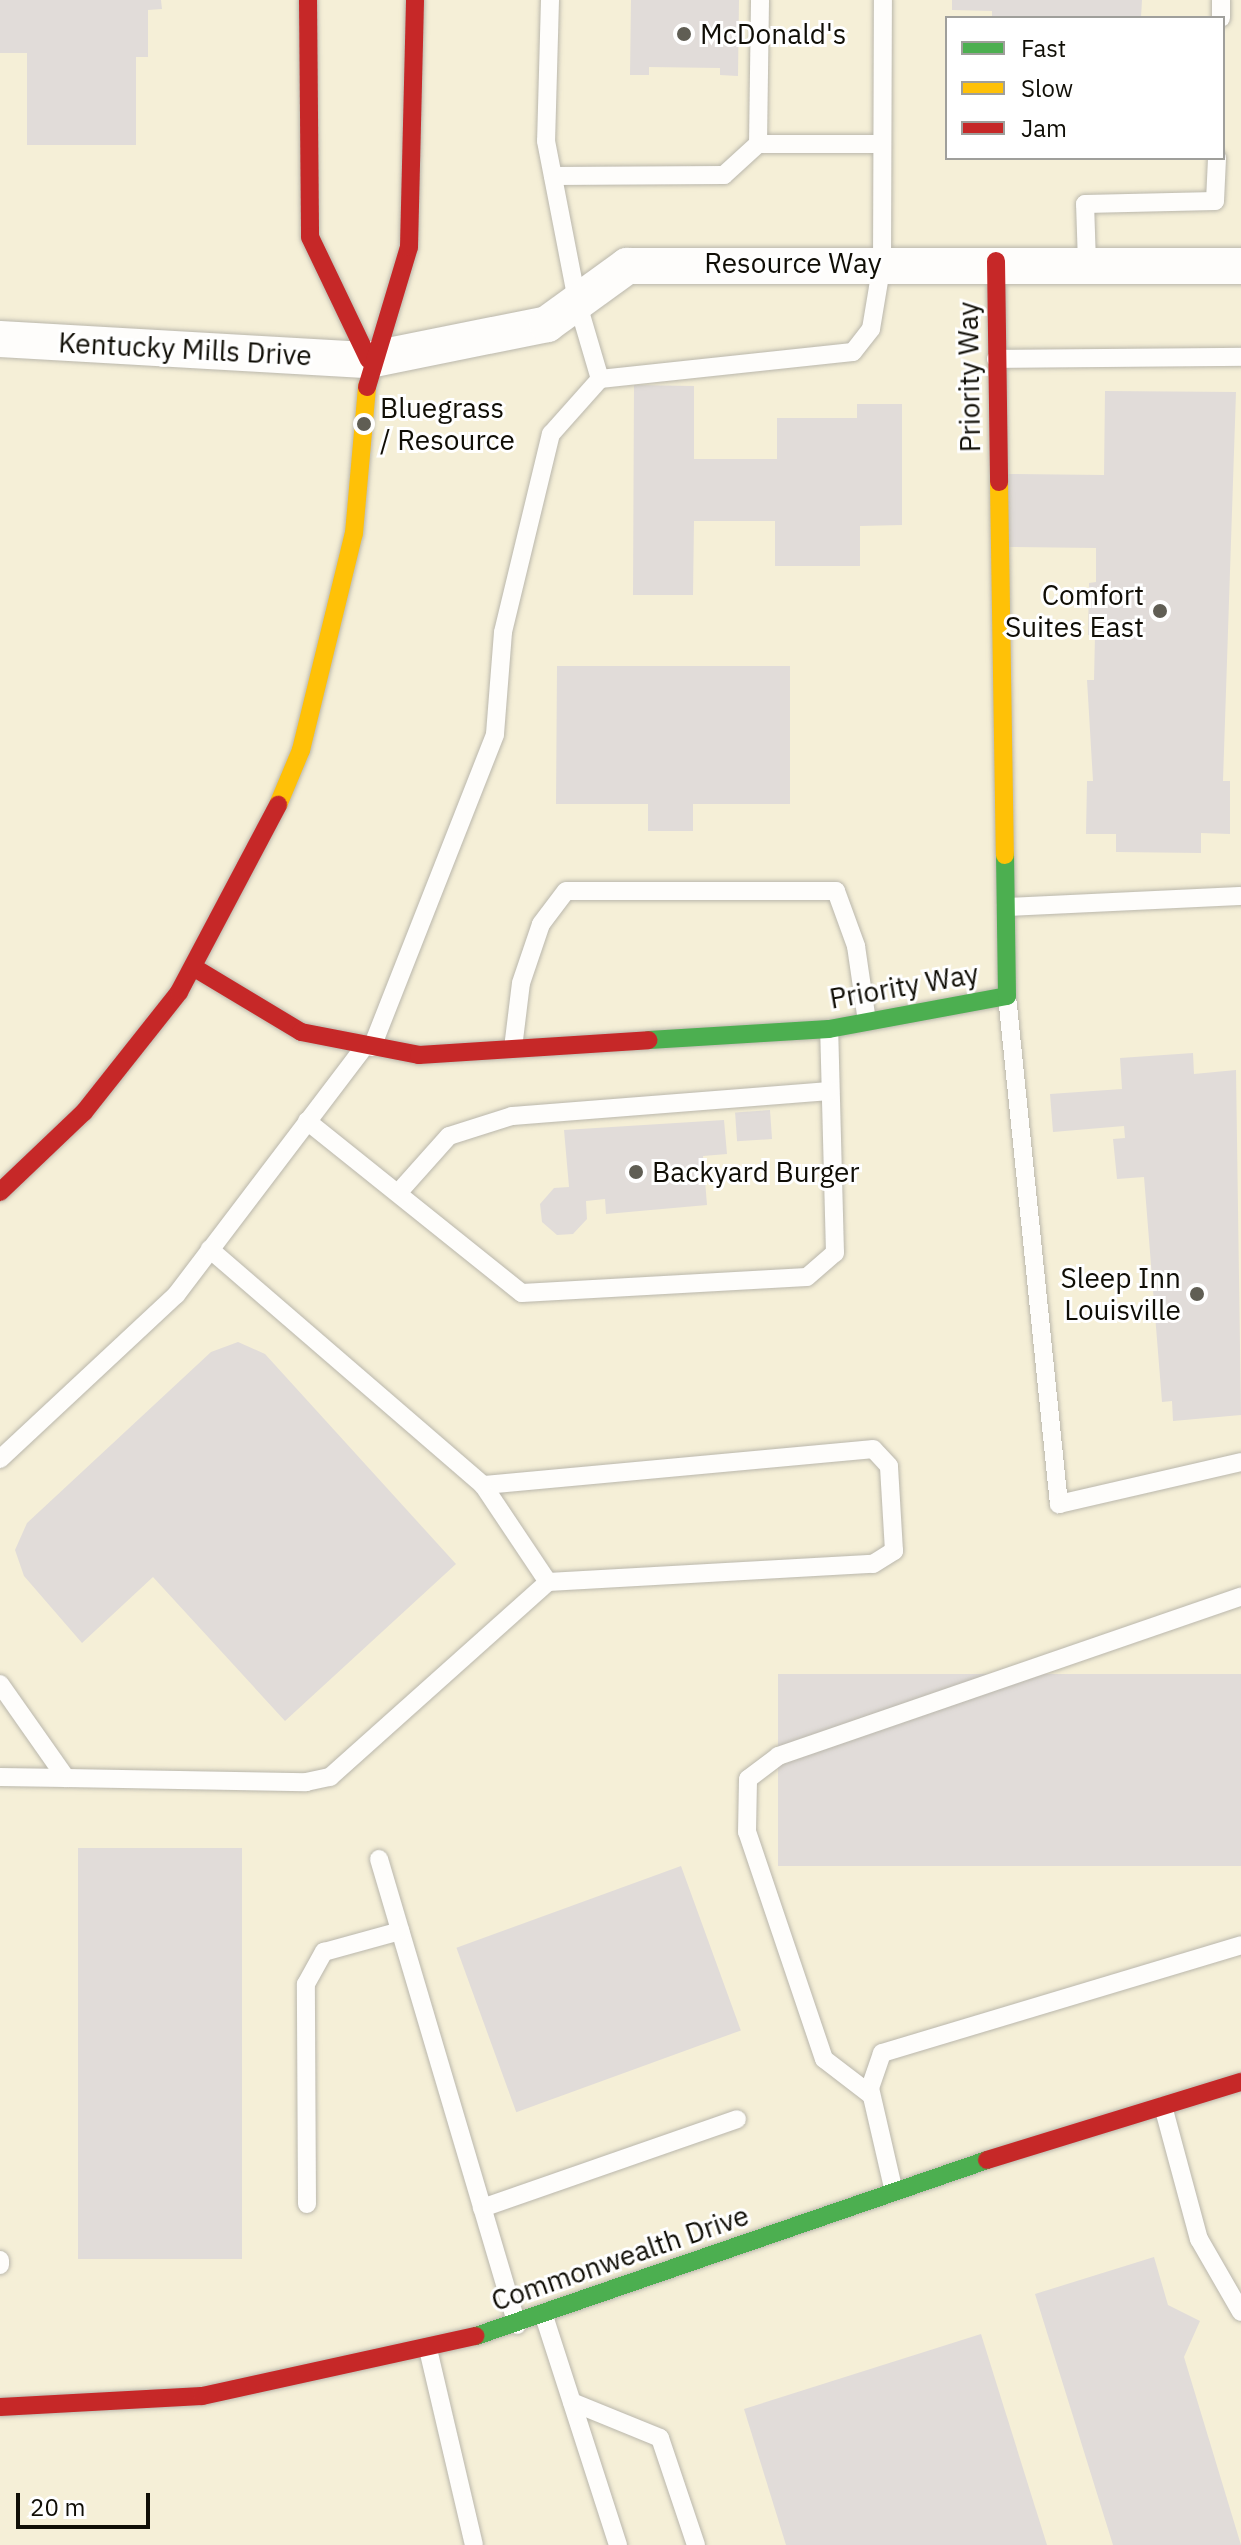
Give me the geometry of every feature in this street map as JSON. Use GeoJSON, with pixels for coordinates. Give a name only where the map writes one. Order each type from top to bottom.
{"type":"FeatureCollection","features":[{"type":"Feature","properties":{"kind":"street"},"geometry":{"type":"LineString","coordinates":[[308,0],[310,237],[369,360]]}},
{"type":"Feature","properties":{"kind":"street"},"geometry":{"type":"LineString","coordinates":[[0,1192],[84,1112],[193,967],[257,856],[301,750],[354,533],[369,360],[409,247],[415,0]]}},
{"type":"Feature","properties":{"kind":"street","name":"Resource Way"},"geometry":{"type":"LineString","coordinates":[[369,360],[483,342],[547,324],[627,266],[996,261],[1241,266]]}},
{"type":"Feature","properties":{"kind":"street","name":"Priority Way"},"geometry":{"type":"LineString","coordinates":[[193,967],[301,1032],[367,1049],[419,1055],[829,1029],[1007,996],[996,261]]}},
{"type":"Feature","properties":{"kind":"street","name":"Kentucky Mills Drive"},"geometry":{"type":"LineString","coordinates":[[0,339],[369,360]]}},
{"type":"Feature","properties":{"kind":"street","name":"Commonwealth Drive"},"geometry":{"type":"LineString","coordinates":[[0,2407],[202,2396],[428,2349],[517,2325],[894,2192],[1241,2082]]}},
{"type":"Feature","properties":{"kind":"lane"},"geometry":{"type":"LineString","coordinates":[[550,0],[546,141],[577,301],[600,379]]}},
{"type":"Feature","properties":{"kind":"lane"},"geometry":{"type":"LineString","coordinates":[[758,144],[760,0]]}},
{"type":"Feature","properties":{"kind":"lane"},"geometry":{"type":"LineString","coordinates":[[0,1459],[176,1295],[307,1121],[367,1049],[495,734],[503,632],[551,434],[600,379],[853,352],[871,329],[882,263],[880,144],[883,0]]}},
{"type":"Feature","properties":{"kind":"lane"},"geometry":{"type":"LineString","coordinates":[[553,176],[724,175],[758,144],[880,144]]}},
{"type":"Feature","properties":{"kind":"lane"},"geometry":{"type":"LineString","coordinates":[[1087,263],[1085,204],[1215,201],[1217,160]]}},
{"type":"Feature","properties":{"kind":"lane"},"geometry":{"type":"LineString","coordinates":[[996,359],[1241,357]]}},
{"type":"Feature","properties":{"kind":"lane"},"geometry":{"type":"LineString","coordinates":[[513,1048],[521,983],[541,924],[566,891],[836,891],[856,946],[868,1022]]}},
{"type":"Feature","properties":{"kind":"lane"},"geometry":{"type":"LineString","coordinates":[[1006,907],[1241,896]]}},
{"type":"Feature","properties":{"kind":"lane"},"geometry":{"type":"LineString","coordinates":[[1007,996],[1059,1504],[1241,1462]]}},
{"type":"Feature","properties":{"kind":"lane"},"geometry":{"type":"LineString","coordinates":[[307,1121],[522,1293],[807,1277],[835,1253],[829,1029]]}},
{"type":"Feature","properties":{"kind":"lane"},"geometry":{"type":"LineString","coordinates":[[398,1193],[449,1136],[512,1116],[830,1091]]}},
{"type":"Feature","properties":{"kind":"lane"},"geometry":{"type":"LineString","coordinates":[[210,1249],[483,1485],[548,1582]]}},
{"type":"Feature","properties":{"kind":"lane"},"geometry":{"type":"LineString","coordinates":[[0,1777],[330,1777],[548,1582],[873,1564],[894,1551],[889,1466],[873,1449],[483,1485]]}},
{"type":"Feature","properties":{"kind":"lane"},"geometry":{"type":"LineString","coordinates":[[871,2095],[824,2059],[747,1832],[748,1779],[778,1756],[1241,1597]]}},
{"type":"Feature","properties":{"kind":"lane"},"geometry":{"type":"LineString","coordinates":[[0,1684],[66,1778]]}},
{"type":"Feature","properties":{"kind":"lane"},"geometry":{"type":"LineString","coordinates":[[379,1859],[517,2325]]}},
{"type":"Feature","properties":{"kind":"lane"},"geometry":{"type":"LineString","coordinates":[[307,2204],[306,1984],[324,1952],[400,1931]]}},
{"type":"Feature","properties":{"kind":"lane"},"geometry":{"type":"LineString","coordinates":[[894,2192],[871,2095],[882,2053],[1241,1945]]}},
{"type":"Feature","properties":{"kind":"lane"},"geometry":{"type":"LineString","coordinates":[[1163,2106],[1199,2239],[1241,2312]]}},
{"type":"Feature","properties":{"kind":"lane"},"geometry":{"type":"LineString","coordinates":[[482,2208],[737,2119]]}},
{"type":"Feature","properties":{"kind":"lane"},"geometry":{"type":"LineString","coordinates":[[544,2316],[618,2545]]}},
{"type":"Feature","properties":{"kind":"lane"},"geometry":{"type":"LineString","coordinates":[[428,2349],[474,2545]]}},
{"type":"Feature","properties":{"kind":"lane"},"geometry":{"type":"LineString","coordinates":[[572,2402],[660,2438],[696,2545]]}},
{"type":"Feature","properties":{"kind":"shaded area"},"geometry":{"type":"Polygon","coordinates":[[[0,0],[1241,0],[1241,2545],[0,2545],[0,0]]]}},
{"type":"Feature","properties":{"kind":"building"},"geometry":{"type":"Polygon","coordinates":[[[0,0],[161,0],[162,9],[148,10],[148,57],[136,57],[136,145],[27,145],[27,53],[0,53],[0,0]]]}},
{"type":"Feature","properties":{"kind":"building","name":"McDonald's"},"geometry":{"type":"Polygon","coordinates":[[[631,0],[739,0],[738,76],[720,75],[720,68],[649,67],[649,75],[630,75],[631,0]]]}},
{"type":"Feature","properties":{"kind":"building"},"geometry":{"type":"Polygon","coordinates":[[[952,0],[1142,0],[1141,16],[992,16],[992,11],[952,10],[952,0]]]}},
{"type":"Feature","properties":{"kind":"building"},"geometry":{"type":"Polygon","coordinates":[[[634,385],[694,386],[694,459],[777,459],[777,418],[857,418],[857,404],[902,404],[902,525],[860,526],[860,566],[775,566],[775,521],[694,521],[693,595],[633,595],[634,385]]]}},
{"type":"Feature","properties":{"kind":"building","name":"Comfort Suites East"},"geometry":{"type":"Polygon","coordinates":[[[1105,391],[1236,392],[1223,781],[1230,781],[1230,834],[1201,833],[1201,853],[1116,852],[1116,834],[1086,834],[1087,781],[1093,781],[1087,680],[1094,680],[1095,635],[1088,635],[1089,583],[1096,582],[1096,548],[1007,547],[1007,474],[1104,475],[1105,391]]]}},
{"type":"Feature","properties":{"kind":"building"},"geometry":{"type":"Polygon","coordinates":[[[557,666],[790,666],[790,804],[693,804],[693,831],[648,831],[648,804],[556,804],[557,666]]]}},
{"type":"Feature","properties":{"kind":"building","name":"Sleep Inn Louisville"},"geometry":{"type":"Polygon","coordinates":[[[1193,1053],[1194,1074],[1236,1070],[1241,1415],[1173,1421],[1172,1401],[1162,1402],[1144,1177],[1117,1179],[1113,1139],[1125,1138],[1124,1126],[1053,1132],[1050,1094],[1122,1089],[1120,1058],[1193,1053]]]}},
{"type":"Feature","properties":{"kind":"building"},"geometry":{"type":"Polygon","coordinates":[[[770,1110],[772,1139],[737,1141],[735,1112],[770,1110]]]}},
{"type":"Feature","properties":{"kind":"building","name":"Backyard Burger"},"geometry":{"type":"Polygon","coordinates":[[[724,1120],[727,1154],[703,1156],[707,1205],[606,1214],[605,1199],[586,1201],[587,1219],[573,1234],[557,1235],[542,1222],[540,1204],[554,1188],[569,1187],[564,1130],[724,1120]]]}},
{"type":"Feature","properties":{"kind":"building"},"geometry":{"type":"Polygon","coordinates":[[[238,1342],[265,1354],[456,1564],[285,1721],[153,1577],[82,1643],[24,1576],[15,1550],[27,1523],[211,1352],[238,1342]]]}},
{"type":"Feature","properties":{"kind":"building"},"geometry":{"type":"Polygon","coordinates":[[[778,1674],[1241,1674],[1241,1866],[778,1866],[778,1674]]]}},
{"type":"Feature","properties":{"kind":"building"},"geometry":{"type":"Polygon","coordinates":[[[78,1848],[242,1848],[242,2259],[78,2259],[78,1848]]]}},
{"type":"Feature","properties":{"kind":"building"},"geometry":{"type":"Polygon","coordinates":[[[681,1866],[741,2030],[516,2112],[456,1948],[681,1866]]]}},
{"type":"Feature","properties":{"kind":"building"},"geometry":{"type":"Polygon","coordinates":[[[1154,2257],[1168,2305],[1200,2321],[1184,2357],[1241,2545],[1113,2545],[1035,2294],[1154,2257]]]}},
{"type":"Feature","properties":{"kind":"building"},"geometry":{"type":"Polygon","coordinates":[[[981,2334],[1047,2545],[786,2545],[744,2409],[981,2334]]]}},
{"type":"Feature","properties":{"kind":"traffic: fast"},"geometry":{"type":"LineString","coordinates":[[649,1040],[829,1029],[1007,996],[1005,855]]}},
{"type":"Feature","properties":{"kind":"traffic: fast"},"geometry":{"type":"LineString","coordinates":[[476,2336],[987,2160]]}},
{"type":"Feature","properties":{"kind":"traffic: slow"},"geometry":{"type":"LineString","coordinates":[[278,805],[301,750],[354,533],[367,387]]}},
{"type":"Feature","properties":{"kind":"traffic: slow"},"geometry":{"type":"LineString","coordinates":[[999,482],[1005,855]]}},
{"type":"Feature","properties":{"kind":"traffic: jam"},"geometry":{"type":"LineString","coordinates":[[308,0],[310,237],[369,360]]}},
{"type":"Feature","properties":{"kind":"traffic: jam"},"geometry":{"type":"LineString","coordinates":[[367,387],[409,247],[415,0]]}},
{"type":"Feature","properties":{"kind":"traffic: jam"},"geometry":{"type":"LineString","coordinates":[[996,261],[999,482]]}},
{"type":"Feature","properties":{"kind":"traffic: jam"},"geometry":{"type":"LineString","coordinates":[[0,1192],[84,1112],[179,992],[278,805]]}},
{"type":"Feature","properties":{"kind":"traffic: jam"},"geometry":{"type":"LineString","coordinates":[[193,967],[301,1032],[419,1055],[649,1040]]}},
{"type":"Feature","properties":{"kind":"traffic: jam"},"geometry":{"type":"LineString","coordinates":[[987,2160],[1241,2082]]}},
{"type":"Feature","properties":{"kind":"traffic: jam"},"geometry":{"type":"LineString","coordinates":[[0,2407],[202,2396],[476,2336]]}},
{"type":"Feature","properties":{"kind":"place","name":"McDonald's"},"geometry":{"type":"Point","coordinates":[684,34]}},
{"type":"Feature","properties":{"kind":"place","name":"Bluegrass / Resource"},"geometry":{"type":"Point","coordinates":[364,424]}},
{"type":"Feature","properties":{"kind":"place","name":"Comfort Suites East"},"geometry":{"type":"Point","coordinates":[1160,611]}},
{"type":"Feature","properties":{"kind":"place","name":"Backyard Burger"},"geometry":{"type":"Point","coordinates":[636,1172]}},
{"type":"Feature","properties":{"kind":"place","name":"Sleep Inn Louisville"},"geometry":{"type":"Point","coordinates":[1197,1294]}}]}
